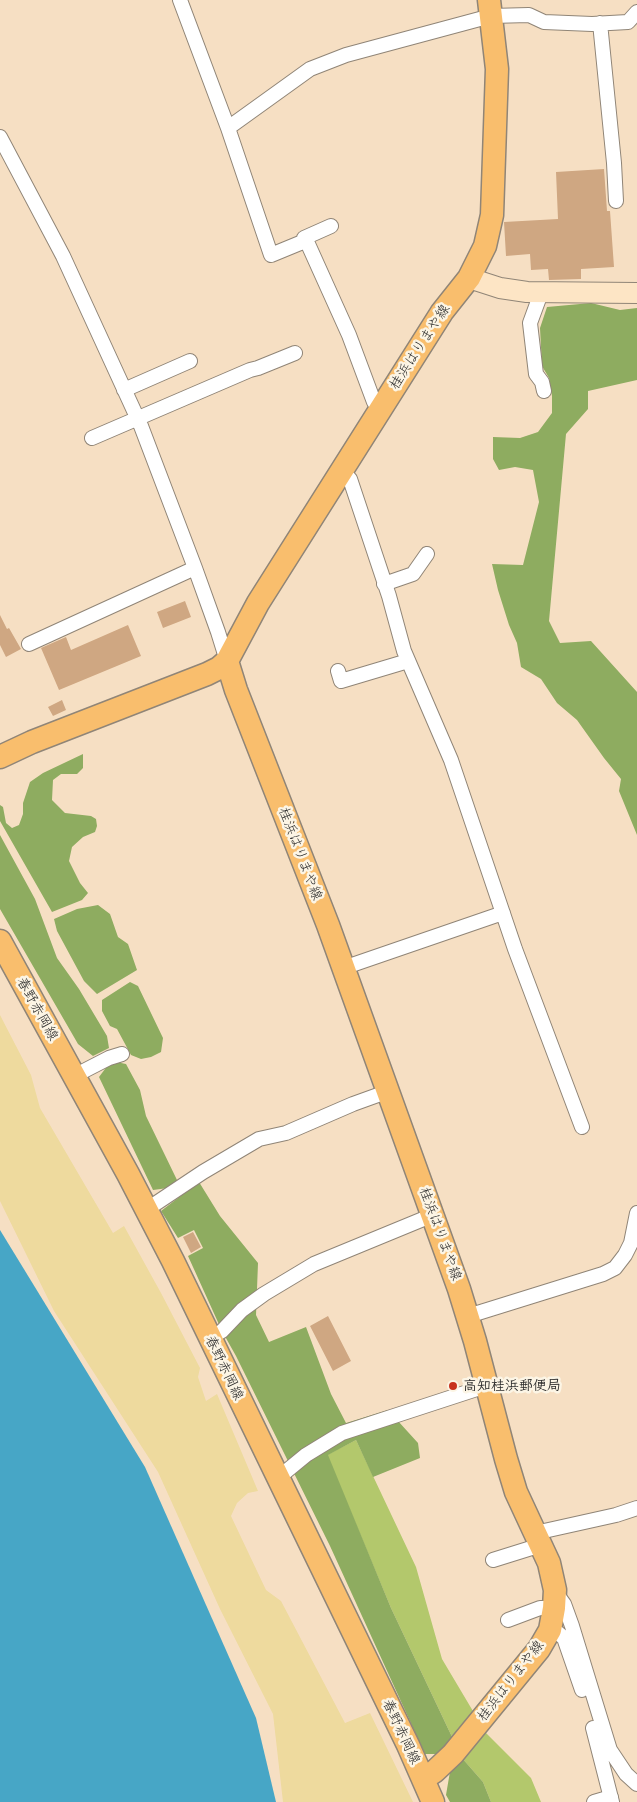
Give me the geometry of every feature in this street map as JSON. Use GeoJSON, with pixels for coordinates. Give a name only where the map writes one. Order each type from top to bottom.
{"type":"FeatureCollection","features":[{"type":"Feature","properties":{"kind":"main road","name":"桂浜はりまや線"},"geometry":{"type":"LineString","coordinates":[[0,757],[32,742],[207,674],[219,668],[226,661],[258,603],[442,312],[469,278],[485,246],[492,215],[497,69],[490,8]]}},
{"type":"Feature","properties":{"kind":"main road","name":"桂浜はりまや線"},"geometry":{"type":"LineString","coordinates":[[226,661],[343,968],[433,1215],[468,1316],[516,1492],[548,1563],[554,1599],[550,1630],[527,1665],[453,1754],[435,1771],[423,1779]]}},
{"type":"Feature","properties":{"kind":"main road","name":"春野赤岡線"},"geometry":{"type":"LineString","coordinates":[[0,942],[146,1210],[278,1478],[433,1802]]}},
{"type":"Feature","properties":{"kind":"street"},"geometry":{"type":"LineString","coordinates":[[180,0],[228,128],[271,255],[305,241],[304,238],[331,226]]}},
{"type":"Feature","properties":{"kind":"street"},"geometry":{"type":"LineString","coordinates":[[228,128],[310,69],[325,62],[413,36],[490,8],[529,16],[544,22],[600,24],[628,22],[637,12]]}},
{"type":"Feature","properties":{"kind":"street"},"geometry":{"type":"LineString","coordinates":[[600,24],[616,201]]}},
{"type":"Feature","properties":{"kind":"street"},"geometry":{"type":"LineString","coordinates":[[0,137],[63,256],[138,419],[195,568],[218,632],[226,661]]}},
{"type":"Feature","properties":{"kind":"street"},"geometry":{"type":"LineString","coordinates":[[305,241],[349,335],[374,402],[382,407]]}},
{"type":"Feature","properties":{"kind":"street"},"geometry":{"type":"LineString","coordinates":[[469,278],[500,288],[541,293],[637,293]]}},
{"type":"Feature","properties":{"kind":"street"},"geometry":{"type":"LineString","coordinates":[[541,293],[530,323],[536,374],[542,382],[544,391]]}},
{"type":"Feature","properties":{"kind":"street"},"geometry":{"type":"LineString","coordinates":[[92,438],[250,370],[295,353]]}},
{"type":"Feature","properties":{"kind":"street"},"geometry":{"type":"LineString","coordinates":[[124,390],[190,361]]}},
{"type":"Feature","properties":{"kind":"street"},"geometry":{"type":"LineString","coordinates":[[342,472],[350,478],[408,661],[451,760],[502,913],[582,1127]]}},
{"type":"Feature","properties":{"kind":"street"},"geometry":{"type":"LineString","coordinates":[[384,584],[413,574],[427,554]]}},
{"type":"Feature","properties":{"kind":"street"},"geometry":{"type":"LineString","coordinates":[[29,644],[195,568]]}},
{"type":"Feature","properties":{"kind":"street"},"geometry":{"type":"LineString","coordinates":[[338,671],[341,682],[408,661]]}},
{"type":"Feature","properties":{"kind":"street"},"geometry":{"type":"LineString","coordinates":[[343,968],[502,913]]}},
{"type":"Feature","properties":{"kind":"street"},"geometry":{"type":"LineString","coordinates":[[74,1076],[109,1058],[122,1054]]}},
{"type":"Feature","properties":{"kind":"street"},"geometry":{"type":"LineString","coordinates":[[146,1210],[203,1172],[259,1139],[286,1133],[352,1104],[389,1092]]}},
{"type":"Feature","properties":{"kind":"street"},"geometry":{"type":"LineString","coordinates":[[468,1316],[616,1268],[631,1243],[637,1213]]}},
{"type":"Feature","properties":{"kind":"street"},"geometry":{"type":"LineString","coordinates":[[210,1338],[222,1331],[242,1310],[264,1294],[314,1264],[433,1215]]}},
{"type":"Feature","properties":{"kind":"street"},"geometry":{"type":"LineString","coordinates":[[278,1478],[306,1455],[342,1433],[486,1386]]}},
{"type":"Feature","properties":{"kind":"street"},"geometry":{"type":"LineString","coordinates":[[494,1560],[538,1539],[637,1508]]}},
{"type":"Feature","properties":{"kind":"street"},"geometry":{"type":"LineString","coordinates":[[508,1620],[540,1608],[554,1599],[564,1604],[610,1750],[622,1770],[637,1784]]}},
{"type":"Feature","properties":{"kind":"street"},"geometry":{"type":"LineString","coordinates":[[550,1630],[564,1638],[591,1718],[612,1799],[594,1802]]}},
{"type":"Feature","properties":{"kind":"green space"},"geometry":{"type":"Polygon","coordinates":[[[591,303],[620,310],[637,308],[637,380],[588,391],[588,409],[566,434],[549,621],[560,643],[591,641],[637,692],[637,835],[619,791],[621,779],[577,720],[557,703],[541,679],[521,667],[517,643],[509,625],[492,564],[523,565],[539,502],[533,470],[515,467],[499,470],[493,459],[493,437],[520,438],[538,432],[552,413],[549,378],[542,366],[540,328],[547,307],[591,303]]]}},
{"type":"Feature","properties":{"kind":"green space"},"geometry":{"type":"Polygon","coordinates":[[[83,754],[83,768],[77,774],[61,774],[53,780],[52,800],[65,813],[91,816],[96,819],[97,826],[95,832],[83,837],[72,847],[69,861],[80,883],[88,893],[82,900],[52,912],[0,821],[0,805],[3,807],[6,823],[12,828],[19,825],[23,814],[23,803],[30,782],[43,773],[83,754]]]}},
{"type":"Feature","properties":{"kind":"green space"},"geometry":{"type":"Polygon","coordinates":[[[0,835],[35,899],[57,958],[79,989],[107,1036],[109,1048],[93,1056],[78,1044],[0,909],[0,835]]]}},
{"type":"Feature","properties":{"kind":"green space"},"geometry":{"type":"Polygon","coordinates":[[[98,905],[110,914],[118,937],[128,944],[137,970],[97,994],[84,981],[57,931],[54,919],[77,909],[98,905]]]}},
{"type":"Feature","properties":{"kind":"green space"},"geometry":{"type":"Polygon","coordinates":[[[130,982],[138,986],[163,1038],[161,1052],[151,1057],[141,1059],[131,1055],[117,1029],[110,1026],[102,1011],[102,1000],[130,982]]]}},
{"type":"Feature","properties":{"kind":"green space"},"geometry":{"type":"Polygon","coordinates":[[[111,1061],[126,1064],[140,1090],[146,1116],[177,1180],[168,1188],[153,1190],[99,1077],[111,1061]]]}},
{"type":"Feature","properties":{"kind":"green space"},"geometry":{"type":"Polygon","coordinates":[[[199,1182],[220,1216],[258,1263],[256,1315],[269,1342],[306,1327],[331,1394],[346,1423],[388,1410],[418,1443],[420,1458],[373,1477],[356,1440],[328,1455],[391,1608],[462,1758],[483,1782],[491,1802],[450,1802],[446,1795],[453,1754],[425,1754],[330,1546],[222,1331],[188,1256],[203,1248],[194,1230],[178,1238],[161,1211],[199,1182]]]}},
{"type":"Feature","properties":{"kind":"green space"},"geometry":{"type":"Polygon","coordinates":[[[356,1440],[416,1567],[442,1659],[486,1733],[531,1778],[541,1802],[491,1802],[483,1782],[462,1758],[391,1608],[327,1455],[356,1440]]]}},
{"type":"Feature","properties":{"kind":"sand"},"geometry":{"type":"Polygon","coordinates":[[[0,1015],[31,1075],[40,1108],[113,1233],[124,1226],[161,1293],[200,1368],[198,1377],[206,1401],[217,1394],[258,1491],[248,1493],[237,1503],[231,1516],[266,1590],[281,1601],[345,1723],[370,1713],[413,1802],[283,1802],[273,1714],[220,1609],[158,1472],[54,1311],[0,1201],[0,1015]]]}},
{"type":"Feature","properties":{"kind":"water"},"geometry":{"type":"Polygon","coordinates":[[[0,1230],[145,1467],[256,1718],[276,1802],[0,1802],[0,1230]]]}},
{"type":"Feature","properties":{"kind":"building"},"geometry":{"type":"Polygon","coordinates":[[[604,169],[607,211],[610,211],[614,267],[581,269],[581,279],[549,280],[548,269],[531,270],[530,254],[506,256],[504,222],[558,219],[556,172],[604,169]]]}},
{"type":"Feature","properties":{"kind":"building"},"geometry":{"type":"Polygon","coordinates":[[[185,601],[191,617],[163,628],[157,612],[185,601]]]}},
{"type":"Feature","properties":{"kind":"building"},"geometry":{"type":"Polygon","coordinates":[[[0,615],[21,649],[6,657],[0,645],[0,615]]]}},
{"type":"Feature","properties":{"kind":"building"},"geometry":{"type":"Polygon","coordinates":[[[128,625],[141,656],[59,690],[41,648],[66,637],[71,650],[128,625]]]}},
{"type":"Feature","properties":{"kind":"building"},"geometry":{"type":"Polygon","coordinates":[[[62,700],[66,710],[53,716],[48,707],[62,700]]]}},
{"type":"Feature","properties":{"kind":"building"},"geometry":{"type":"Polygon","coordinates":[[[193,1232],[201,1247],[191,1253],[183,1237],[193,1232]]]}},
{"type":"Feature","properties":{"kind":"building"},"geometry":{"type":"Polygon","coordinates":[[[328,1316],[351,1361],[333,1371],[310,1326],[328,1316]]]}},
{"type":"Feature","properties":{"kind":"place","name":"高知桂浜郵便局"},"geometry":{"type":"Point","coordinates":[453,1386]}}]}
